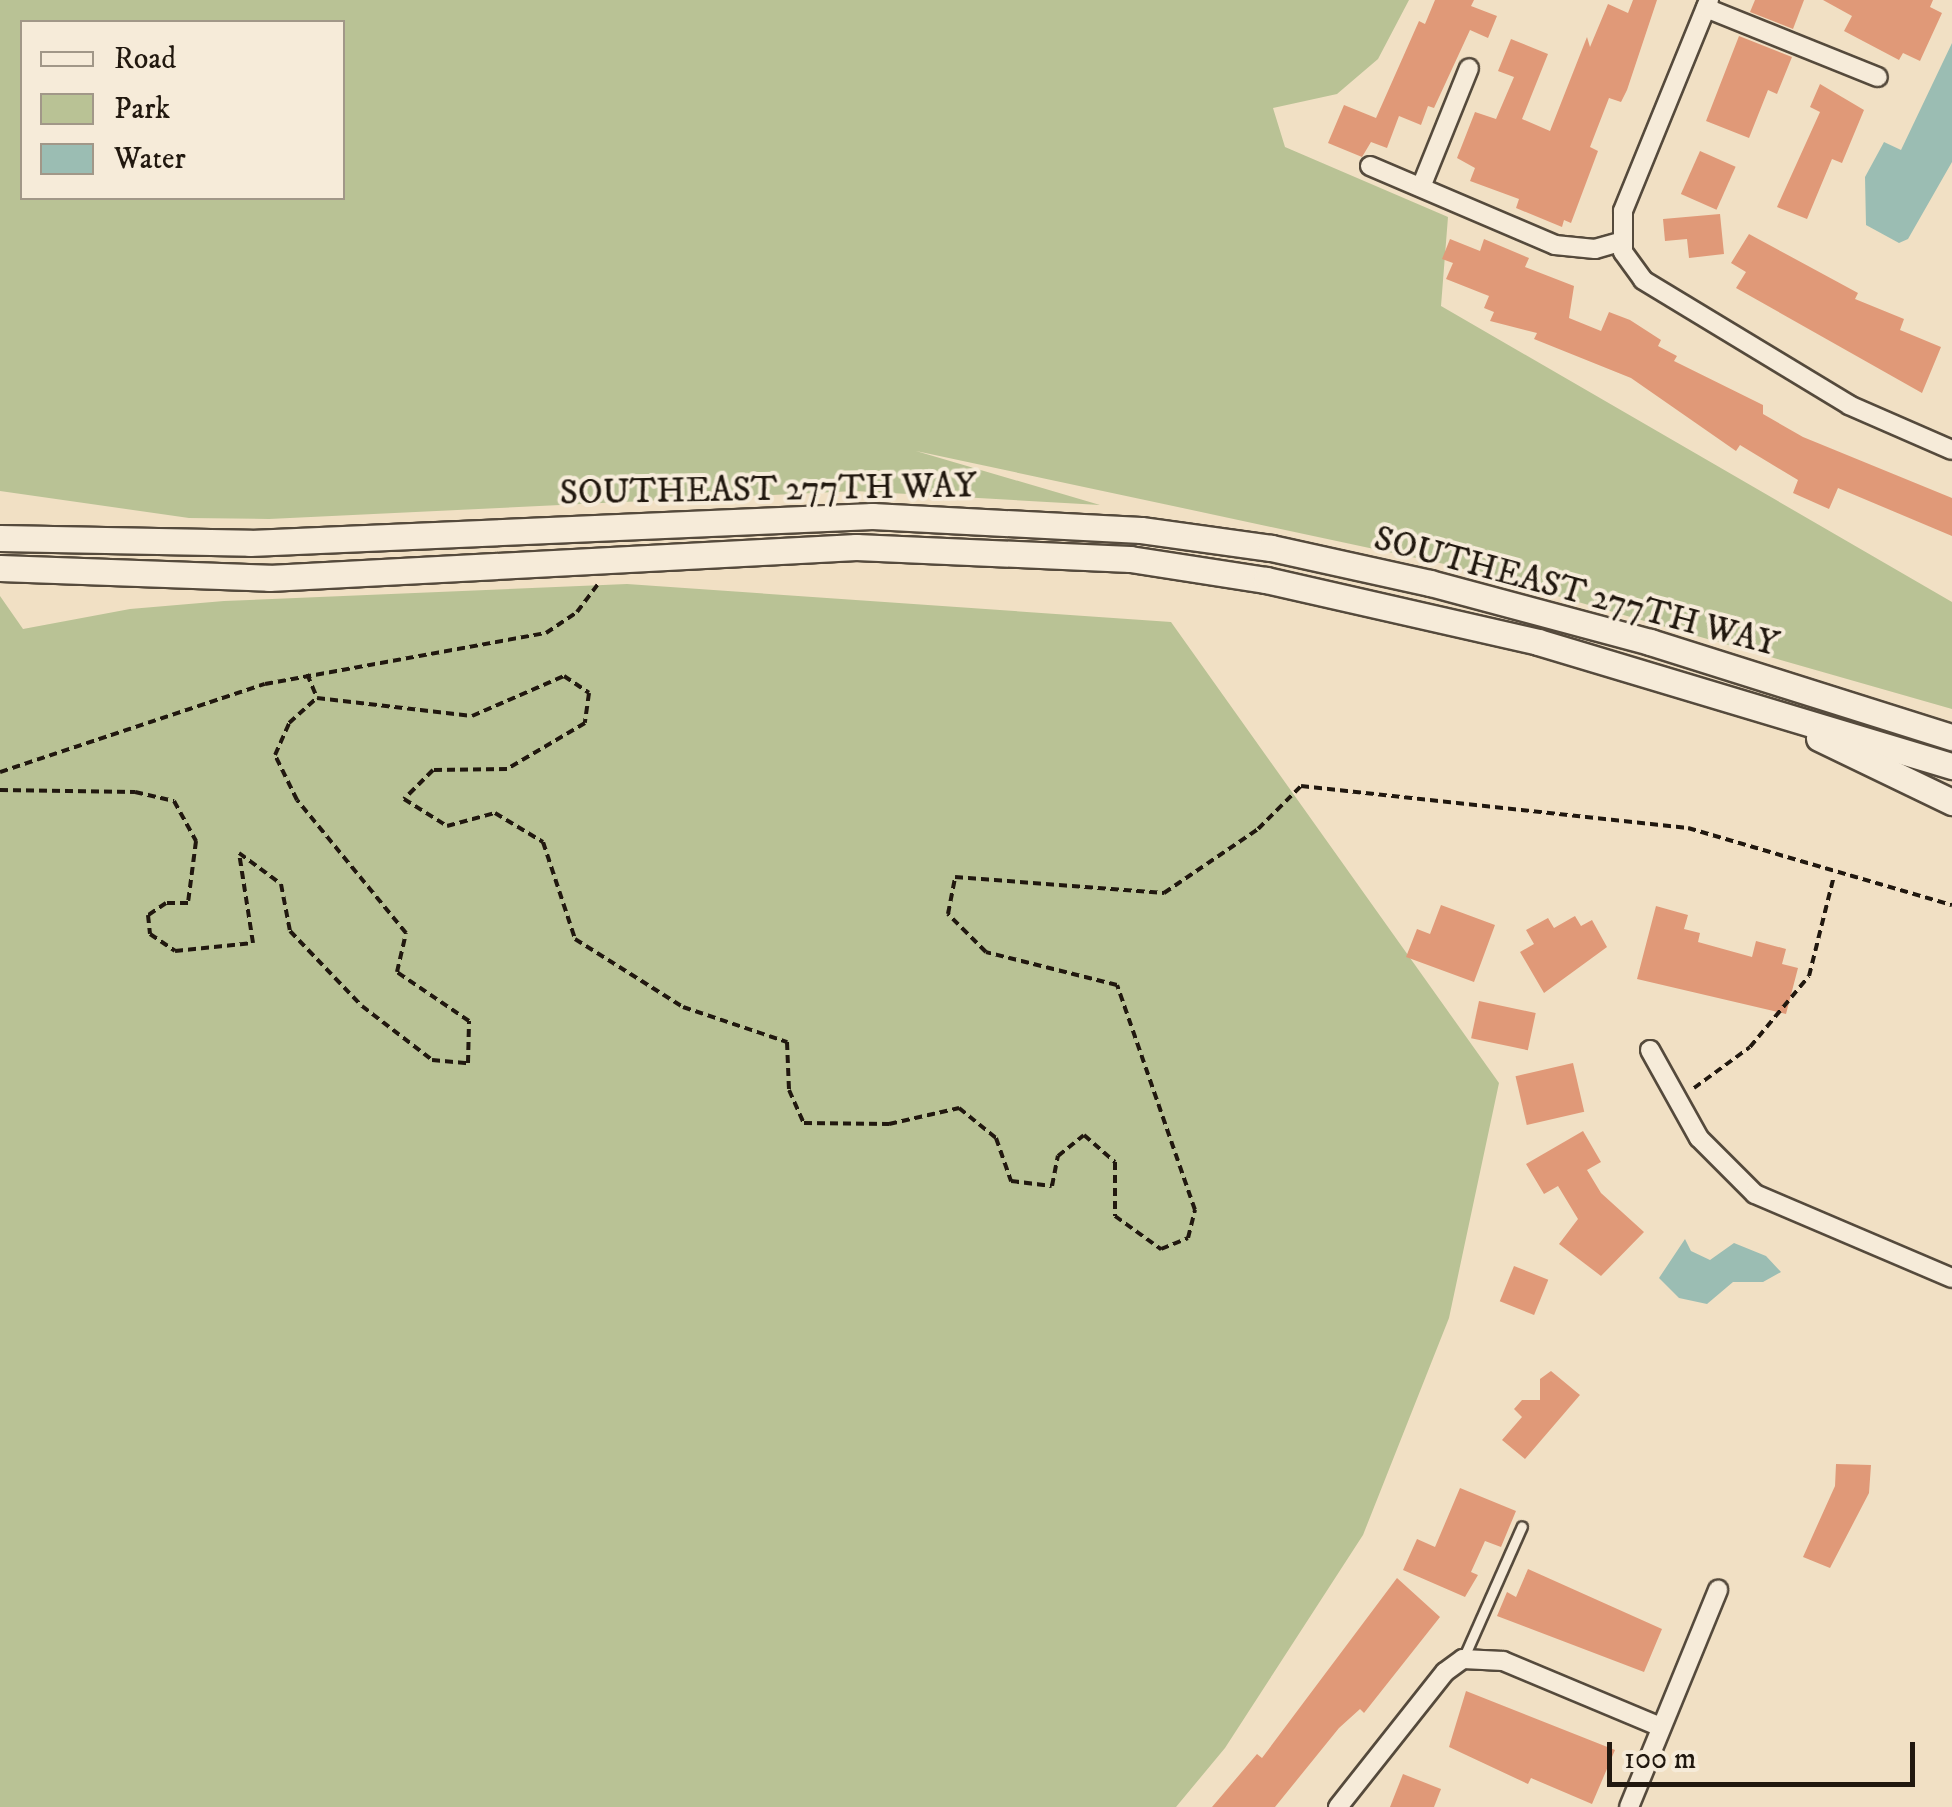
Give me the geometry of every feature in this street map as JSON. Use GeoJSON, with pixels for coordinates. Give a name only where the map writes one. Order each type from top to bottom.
{"type":"FeatureCollection","features":[{"type":"Feature","properties":{"kind":"main road","name":"SOUTHEAST 277TH WAY"},"geometry":{"type":"LineString","coordinates":[[0,538],[250,543],[872,516],[1140,530],[1271,548],[1430,583],[1817,696]]}},
{"type":"Feature","properties":{"kind":"main road","name":"SOUTHEAST 277TH WAY"},"geometry":{"type":"LineString","coordinates":[[0,568],[269,578],[856,546],[1130,559],[1428,614],[1713,694]]}},
{"type":"Feature","properties":{"kind":"main road"},"geometry":{"type":"LineString","coordinates":[[1713,694],[1952,766]]}},
{"type":"Feature","properties":{"kind":"main road"},"geometry":{"type":"LineString","coordinates":[[1713,694],[1952,802]]}},
{"type":"Feature","properties":{"kind":"main road"},"geometry":{"type":"LineString","coordinates":[[1817,696],[1952,723]]}},
{"type":"Feature","properties":{"kind":"main road"},"geometry":{"type":"LineString","coordinates":[[1817,696],[1952,736]]}},
{"type":"Feature","properties":{"kind":"street"},"geometry":{"type":"LineString","coordinates":[[1878,77],[1708,4],[1623,211],[1620,242],[1644,280],[1849,405],[1952,450]]}},
{"type":"Feature","properties":{"kind":"street"},"geometry":{"type":"LineString","coordinates":[[1421,188],[1470,68]]}},
{"type":"Feature","properties":{"kind":"street"},"geometry":{"type":"LineString","coordinates":[[1370,166],[1555,245],[1595,250],[1620,242]]}},
{"type":"Feature","properties":{"kind":"street"},"geometry":{"type":"LineString","coordinates":[[1650,1050],[1725,1170],[1756,1194],[1952,1278]]}},
{"type":"Feature","properties":{"kind":"street"},"geometry":{"type":"LineString","coordinates":[[1629,1807],[1718,1590]]}},
{"type":"Feature","properties":{"kind":"street"},"geometry":{"type":"LineString","coordinates":[[1338,1807],[1445,1672],[1463,1659],[1503,1661],[1661,1727]]}},
{"type":"Feature","properties":{"kind":"lane"},"geometry":{"type":"LineString","coordinates":[[1463,1659],[1522,1526]]}},
{"type":"Feature","properties":{"kind":"path"},"geometry":{"type":"LineString","coordinates":[[0,772],[307,673],[546,633],[577,612],[618,559]]}},
{"type":"Feature","properties":{"kind":"path"},"geometry":{"type":"LineString","coordinates":[[307,673],[317,698]]}},
{"type":"Feature","properties":{"kind":"path"},"geometry":{"type":"LineString","coordinates":[[0,790],[136,792],[174,801],[196,841],[188,902],[166,903],[148,914],[150,934],[175,951],[253,943],[240,853],[280,884],[290,931],[362,1006],[432,1060],[468,1063],[469,1021],[397,972],[406,933],[297,800],[275,755],[289,723],[317,698],[472,716],[564,676],[590,694],[585,722],[507,769],[433,770],[404,799],[448,826],[496,813],[543,842],[575,939],[682,1007],[787,1042],[790,1090],[804,1123],[889,1124],[959,1108],[996,1138],[1011,1181],[1052,1186],[1058,1156],[1084,1134],[1114,1162],[1116,1216],[1161,1249],[1188,1238],[1195,1210],[1117,986],[986,952],[948,914],[955,876],[1164,894],[1258,828],[1301,786],[1688,828],[1952,906]]}},
{"type":"Feature","properties":{"kind":"path"},"geometry":{"type":"LineString","coordinates":[[1678,1100],[1781,1016],[1809,976],[1834,874]]}},
{"type":"Feature","properties":{"kind":"green space"},"geometry":{"type":"Polygon","coordinates":[[[0,0],[1409,0],[1378,59],[1337,94],[1273,108],[1285,147],[1448,217],[1441,306],[1952,602],[1952,709],[1449,565],[916,451],[1100,505],[855,491],[269,519],[189,518],[0,491],[0,0]]]}},
{"type":"Feature","properties":{"kind":"green space"},"geometry":{"type":"Polygon","coordinates":[[[627,584],[1171,622],[1499,1083],[1449,1318],[1363,1535],[1225,1748],[1176,1807],[0,1807],[0,596],[23,629],[130,609],[224,601],[627,584]]]}},
{"type":"Feature","properties":{"kind":"water"},"geometry":{"type":"Polygon","coordinates":[[[1952,43],[1952,162],[1908,239],[1899,243],[1866,225],[1865,177],[1884,142],[1901,150],[1952,43]]]}},
{"type":"Feature","properties":{"kind":"water"},"geometry":{"type":"Polygon","coordinates":[[[1685,1239],[1691,1251],[1710,1260],[1734,1243],[1766,1256],[1781,1272],[1763,1282],[1733,1282],[1707,1304],[1679,1298],[1659,1278],[1685,1239]]]}},
{"type":"Feature","properties":{"kind":"building"},"geometry":{"type":"Polygon","coordinates":[[[1435,0],[1474,0],[1471,6],[1497,16],[1488,38],[1470,30],[1434,108],[1428,106],[1421,125],[1399,116],[1387,148],[1371,142],[1362,157],[1328,143],[1344,105],[1376,118],[1419,21],[1425,24],[1435,0]]]}},
{"type":"Feature","properties":{"kind":"building"},"geometry":{"type":"Polygon","coordinates":[[[1633,0],[1657,0],[1627,90],[1621,102],[1609,98],[1590,147],[1598,151],[1571,223],[1564,220],[1562,227],[1516,208],[1519,199],[1470,181],[1475,168],[1457,158],[1475,112],[1496,119],[1514,77],[1498,71],[1511,39],[1548,54],[1522,119],[1550,131],[1587,37],[1590,47],[1608,4],[1628,13],[1633,0]]]}},
{"type":"Feature","properties":{"kind":"building"},"geometry":{"type":"Polygon","coordinates":[[[1755,0],[1804,0],[1793,29],[1750,12],[1755,0]]]}},
{"type":"Feature","properties":{"kind":"building"},"geometry":{"type":"Polygon","coordinates":[[[1823,0],[1933,0],[1930,7],[1942,13],[1920,61],[1903,53],[1899,60],[1844,31],[1852,16],[1823,0]]]}},
{"type":"Feature","properties":{"kind":"building"},"geometry":{"type":"Polygon","coordinates":[[[1739,36],[1792,57],[1777,94],[1768,90],[1749,138],[1706,121],[1739,36]]]}},
{"type":"Feature","properties":{"kind":"building"},"geometry":{"type":"Polygon","coordinates":[[[1820,84],[1864,110],[1842,163],[1832,159],[1807,219],[1777,207],[1820,112],[1810,107],[1820,84]]]}},
{"type":"Feature","properties":{"kind":"building"},"geometry":{"type":"Polygon","coordinates":[[[1700,151],[1736,167],[1717,210],[1681,194],[1700,151]]]}},
{"type":"Feature","properties":{"kind":"building"},"geometry":{"type":"Polygon","coordinates":[[[1720,214],[1724,254],[1689,258],[1687,239],[1665,241],[1663,219],[1720,214]]]}},
{"type":"Feature","properties":{"kind":"building"},"geometry":{"type":"Polygon","coordinates":[[[1749,234],[1858,293],[1855,299],[1904,319],[1900,330],[1941,347],[1922,393],[1736,288],[1746,272],[1731,263],[1749,234]]]}},
{"type":"Feature","properties":{"kind":"building"},"geometry":{"type":"Polygon","coordinates":[[[1450,239],[1480,251],[1484,239],[1529,258],[1525,267],[1574,286],[1569,318],[1601,331],[1609,312],[1630,320],[1661,340],[1658,346],[1677,356],[1674,361],[1763,405],[1763,414],[1803,437],[1952,498],[1952,536],[1838,488],[1829,509],[1793,493],[1798,480],[1740,445],[1736,451],[1631,378],[1534,339],[1537,333],[1490,321],[1494,312],[1484,308],[1489,296],[1446,279],[1453,263],[1442,259],[1450,239]]]}},
{"type":"Feature","properties":{"kind":"building"},"geometry":{"type":"Polygon","coordinates":[[[1441,905],[1495,925],[1474,982],[1406,957],[1417,929],[1430,934],[1441,905]]]}},
{"type":"Feature","properties":{"kind":"building"},"geometry":{"type":"Polygon","coordinates":[[[1656,906],[1688,915],[1684,929],[1700,933],[1698,942],[1752,957],[1756,941],[1786,949],[1782,964],[1798,968],[1786,1014],[1637,979],[1656,906]]]}},
{"type":"Feature","properties":{"kind":"building"},"geometry":{"type":"Polygon","coordinates":[[[1575,916],[1581,926],[1592,920],[1607,947],[1544,993],[1520,952],[1534,944],[1526,930],[1548,918],[1554,928],[1575,916]]]}},
{"type":"Feature","properties":{"kind":"building"},"geometry":{"type":"Polygon","coordinates":[[[1479,1001],[1536,1013],[1528,1050],[1471,1038],[1479,1001]]]}},
{"type":"Feature","properties":{"kind":"building"},"geometry":{"type":"Polygon","coordinates":[[[1573,1063],[1584,1112],[1527,1125],[1516,1076],[1573,1063]]]}},
{"type":"Feature","properties":{"kind":"building"},"geometry":{"type":"Polygon","coordinates":[[[1583,1131],[1601,1162],[1587,1170],[1601,1193],[1644,1232],[1601,1276],[1559,1244],[1578,1219],[1558,1186],[1544,1194],[1526,1164],[1583,1131]]]}},
{"type":"Feature","properties":{"kind":"building"},"geometry":{"type":"Polygon","coordinates":[[[1514,1266],[1548,1280],[1534,1315],[1500,1301],[1514,1266]]]}},
{"type":"Feature","properties":{"kind":"building"},"geometry":{"type":"Polygon","coordinates":[[[1551,1371],[1580,1395],[1525,1459],[1502,1440],[1522,1417],[1514,1409],[1522,1400],[1540,1400],[1540,1379],[1551,1371]]]}},
{"type":"Feature","properties":{"kind":"building"},"geometry":{"type":"Polygon","coordinates":[[[1836,1464],[1871,1465],[1869,1493],[1830,1568],[1803,1557],[1835,1486],[1836,1464]]]}},
{"type":"Feature","properties":{"kind":"building"},"geometry":{"type":"Polygon","coordinates":[[[1460,1488],[1516,1511],[1501,1547],[1485,1541],[1471,1572],[1478,1575],[1465,1597],[1403,1570],[1417,1539],[1435,1547],[1460,1488]]]}},
{"type":"Feature","properties":{"kind":"building"},"geometry":{"type":"Polygon","coordinates":[[[1528,1569],[1662,1629],[1644,1672],[1497,1616],[1507,1592],[1516,1597],[1528,1569]]]}},
{"type":"Feature","properties":{"kind":"building"},"geometry":{"type":"Polygon","coordinates":[[[1397,1578],[1440,1617],[1364,1713],[1360,1709],[1339,1728],[1275,1807],[1212,1807],[1257,1754],[1262,1758],[1397,1578]]]}},
{"type":"Feature","properties":{"kind":"building"},"geometry":{"type":"Polygon","coordinates":[[[1466,1691],[1615,1750],[1592,1804],[1531,1778],[1528,1784],[1449,1747],[1466,1691]]]}},
{"type":"Feature","properties":{"kind":"building"},"geometry":{"type":"Polygon","coordinates":[[[1403,1774],[1441,1789],[1434,1807],[1390,1807],[1403,1774]]]}}]}
